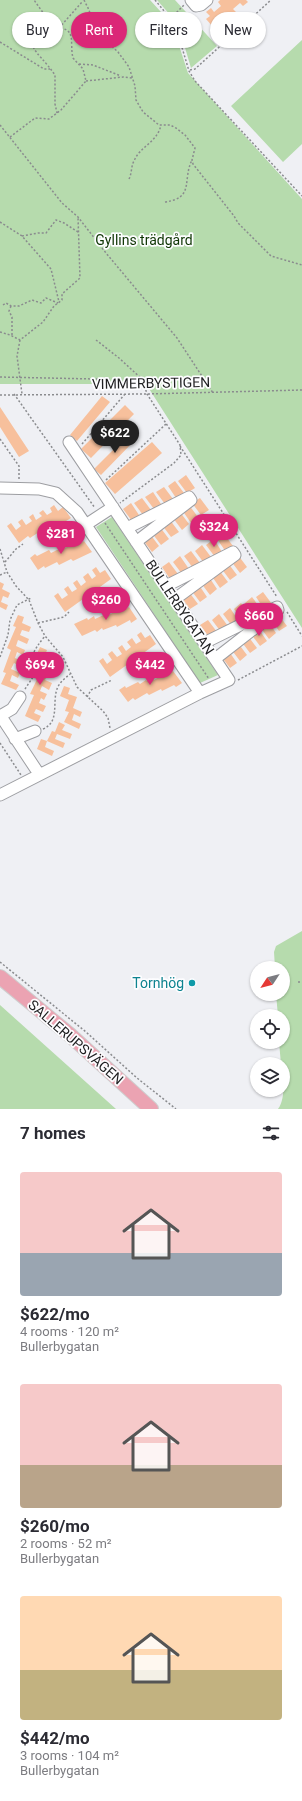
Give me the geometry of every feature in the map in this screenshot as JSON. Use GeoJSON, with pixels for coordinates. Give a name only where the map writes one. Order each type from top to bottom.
{"type":"FeatureCollection","features":[{"type":"Feature","properties":{"kind":"main road","name":"SALLERUPSVÄGEN"},"geometry":{"type":"LineString","coordinates":[[0,977],[70,1035],[151,1109]]}},
{"type":"Feature","properties":{"kind":"street"},"geometry":{"type":"LineString","coordinates":[[188,2],[196,6],[201,5],[207,0]]}},
{"type":"Feature","properties":{"kind":"street","name":"BULLERBYGATAN"},"geometry":{"type":"LineString","coordinates":[[0,795],[200,693],[229,680],[69,442]]}},
{"type":"Feature","properties":{"kind":"street"},"geometry":{"type":"LineString","coordinates":[[0,488],[20,487],[39,489],[56,493],[66,501],[87,524],[200,693]]}},
{"type":"Feature","properties":{"kind":"street"},"geometry":{"type":"LineString","coordinates":[[127,528],[189,497],[191,500],[136,542]]}},
{"type":"Feature","properties":{"kind":"street"},"geometry":{"type":"LineString","coordinates":[[87,524],[113,507]]}},
{"type":"Feature","properties":{"kind":"street"},"geometry":{"type":"LineString","coordinates":[[166,586],[233,552],[235,555],[175,599]]}},
{"type":"Feature","properties":{"kind":"street"},"geometry":{"type":"LineString","coordinates":[[204,643],[276,607],[278,610],[215,659]]}},
{"type":"Feature","properties":{"kind":"street"},"geometry":{"type":"LineString","coordinates":[[20,697],[12,709],[0,715],[39,774]]}},
{"type":"Feature","properties":{"kind":"street"},"geometry":{"type":"LineString","coordinates":[[15,739],[36,731]]}},
{"type":"Feature","properties":{"kind":"path"},"geometry":{"type":"LineString","coordinates":[[34,0],[41,12]]}},
{"type":"Feature","properties":{"kind":"path"},"geometry":{"type":"LineString","coordinates":[[63,24],[84,0],[89,10],[95,31],[124,59],[132,78],[136,100],[143,112],[159,125],[170,125],[185,135],[195,148],[189,166],[187,189],[185,194],[172,201],[165,202]]}},
{"type":"Feature","properties":{"kind":"path"},"geometry":{"type":"LineString","coordinates":[[155,0],[166,12]]}},
{"type":"Feature","properties":{"kind":"path"},"geometry":{"type":"LineString","coordinates":[[189,71],[195,69],[271,0]]}},
{"type":"Feature","properties":{"kind":"path"},"geometry":{"type":"LineString","coordinates":[[177,12],[188,2]]}},
{"type":"Feature","properties":{"kind":"path"},"geometry":{"type":"LineString","coordinates":[[63,29],[70,34],[72,39],[73,58],[86,75],[86,81]]}},
{"type":"Feature","properties":{"kind":"path"},"geometry":{"type":"LineString","coordinates":[[0,42],[44,69],[50,69]]}},
{"type":"Feature","properties":{"kind":"path"},"geometry":{"type":"LineString","coordinates":[[34,48],[55,75],[54,104],[58,113]]}},
{"type":"Feature","properties":{"kind":"path"},"geometry":{"type":"LineString","coordinates":[[183,48],[189,71],[195,81],[302,196]]}},
{"type":"Feature","properties":{"kind":"path"},"geometry":{"type":"LineString","coordinates":[[78,64],[93,65],[122,76],[132,78]]}},
{"type":"Feature","properties":{"kind":"path"},"geometry":{"type":"LineString","coordinates":[[10,137],[35,118],[48,119],[58,113],[86,81],[122,76]]}},
{"type":"Feature","properties":{"kind":"path"},"geometry":{"type":"LineString","coordinates":[[0,125],[62,203],[78,216],[106,253],[177,338],[213,392]]}},
{"type":"Feature","properties":{"kind":"path"},"geometry":{"type":"LineString","coordinates":[[129,179],[132,173],[133,161],[156,138],[161,125]]}},
{"type":"Feature","properties":{"kind":"path"},"geometry":{"type":"LineString","coordinates":[[192,160],[238,223],[271,256],[302,265]]}},
{"type":"Feature","properties":{"kind":"path"},"geometry":{"type":"LineString","coordinates":[[22,394],[17,356],[20,340],[43,322],[54,306],[62,300],[62,294],[80,278],[78,216]]}},
{"type":"Feature","properties":{"kind":"path"},"geometry":{"type":"LineString","coordinates":[[22,236],[46,233],[56,220],[79,232]]}},
{"type":"Feature","properties":{"kind":"path"},"geometry":{"type":"LineString","coordinates":[[0,222],[22,236],[50,269],[54,277],[58,302]]}},
{"type":"Feature","properties":{"kind":"path"},"geometry":{"type":"LineString","coordinates":[[3,305],[6,302],[11,306],[19,306],[32,300],[41,303],[46,298],[58,302]]}},
{"type":"Feature","properties":{"kind":"path"},"geometry":{"type":"LineString","coordinates":[[11,306],[9,311],[12,317],[12,336]]}},
{"type":"Feature","properties":{"kind":"path"},"geometry":{"type":"LineString","coordinates":[[0,332],[20,340]]}},
{"type":"Feature","properties":{"kind":"path"},"geometry":{"type":"LineString","coordinates":[[96,340],[143,380],[147,394],[281,603]]}},
{"type":"Feature","properties":{"kind":"path"},"geometry":{"type":"LineString","coordinates":[[0,377],[143,380]]}},
{"type":"Feature","properties":{"kind":"path","name":"VIMMERBYSTIGEN"},"geometry":{"type":"LineString","coordinates":[[0,395],[147,394],[302,390]]}},
{"type":"Feature","properties":{"kind":"path"},"geometry":{"type":"LineString","coordinates":[[14,394],[100,516],[214,687]]}},
{"type":"Feature","properties":{"kind":"path"},"geometry":{"type":"LineString","coordinates":[[75,452],[125,394]]}},
{"type":"Feature","properties":{"kind":"path"},"geometry":{"type":"LineString","coordinates":[[99,486],[166,424]]}},
{"type":"Feature","properties":{"kind":"path"},"geometry":{"type":"LineString","coordinates":[[0,439],[19,466],[20,487]]}},
{"type":"Feature","properties":{"kind":"path"},"geometry":{"type":"LineString","coordinates":[[113,507],[174,463],[181,455],[180,445]]}},
{"type":"Feature","properties":{"kind":"path"},"geometry":{"type":"LineString","coordinates":[[4,562],[23,544]]}},
{"type":"Feature","properties":{"kind":"path"},"geometry":{"type":"LineString","coordinates":[[0,549],[7,572],[16,586],[29,600],[45,636],[63,657],[77,687],[104,711],[108,718],[113,737]]}},
{"type":"Feature","properties":{"kind":"path"},"geometry":{"type":"LineString","coordinates":[[0,575],[7,572]]}},
{"type":"Feature","properties":{"kind":"path"},"geometry":{"type":"LineString","coordinates":[[0,657],[8,635],[10,620],[18,605],[30,598]]}},
{"type":"Feature","properties":{"kind":"path"},"geometry":{"type":"LineString","coordinates":[[285,610],[302,636]]}},
{"type":"Feature","properties":{"kind":"path"},"geometry":{"type":"LineString","coordinates":[[38,623],[64,617],[69,612]]}},
{"type":"Feature","properties":{"kind":"path"},"geometry":{"type":"LineString","coordinates":[[20,697],[33,677],[30,662],[35,649],[45,636]]}},
{"type":"Feature","properties":{"kind":"path"},"geometry":{"type":"LineString","coordinates":[[235,682],[302,646]]}},
{"type":"Feature","properties":{"kind":"path"},"geometry":{"type":"LineString","coordinates":[[36,731],[45,729],[51,725],[55,714],[57,688],[64,678],[70,674]]}},
{"type":"Feature","properties":{"kind":"path"},"geometry":{"type":"LineString","coordinates":[[87,697],[91,690],[112,680]]}},
{"type":"Feature","properties":{"kind":"path"},"geometry":{"type":"LineString","coordinates":[[0,744],[25,782]]}},
{"type":"Feature","properties":{"kind":"path"},"geometry":{"type":"LineString","coordinates":[[0,962],[86,1032],[137,1078],[176,1109]]}},
{"type":"Feature","properties":{"kind":"green space","name":"Gyllins trädgård"},"geometry":{"type":"Polygon","coordinates":[[[0,0],[150,0],[161,12],[135,12],[135,48],[180,48],[188,73],[302,199],[302,628],[146,384],[0,384],[0,0]]]}},
{"type":"Feature","properties":{"kind":"green space"},"geometry":{"type":"Polygon","coordinates":[[[157,0],[175,0],[186,12],[168,12],[157,0]]]}},
{"type":"Feature","properties":{"kind":"green space"},"geometry":{"type":"Polygon","coordinates":[[[202,30],[210,38],[210,48],[215,48],[191,68],[185,48],[202,48],[202,30]]]}},
{"type":"Feature","properties":{"kind":"green space"},"geometry":{"type":"Polygon","coordinates":[[[302,40],[302,144],[283,162],[231,106],[302,40]]]}},
{"type":"Feature","properties":{"kind":"green space"},"geometry":{"type":"Polygon","coordinates":[[[112,517],[218,675],[200,683],[96,527],[112,517]]]}},
{"type":"Feature","properties":{"kind":"green space"},"geometry":{"type":"Polygon","coordinates":[[[302,931],[302,1109],[278,1109],[281,1105],[282,1097],[290,1097],[290,1057],[280,1057],[280,1049],[290,1049],[290,1009],[277,1009],[277,1001],[290,1001],[290,961],[275,961],[274,952],[276,946],[302,931]]]}},
{"type":"Feature","properties":{"kind":"green space"},"geometry":{"type":"Polygon","coordinates":[[[0,1005],[116,1109],[0,1109],[0,1005]]]}},
{"type":"Feature","properties":{"kind":"building"},"geometry":{"type":"Polygon","coordinates":[[[220,0],[246,0],[248,2],[243,6],[240,3],[233,9],[236,12],[214,12],[221,6],[218,2],[220,0]]]}},
{"type":"Feature","properties":{"kind":"building"},"geometry":{"type":"Polygon","coordinates":[[[211,8],[214,12],[210,12],[210,16],[206,12],[211,8]]]}},
{"type":"Feature","properties":{"kind":"building"},"geometry":{"type":"Polygon","coordinates":[[[210,16],[210,24],[206,19],[210,16]]]}},
{"type":"Feature","properties":{"kind":"building"},"geometry":{"type":"Polygon","coordinates":[[[102,396],[110,402],[77,441],[70,435],[102,396]]]}},
{"type":"Feature","properties":{"kind":"building"},"geometry":{"type":"Polygon","coordinates":[[[125,405],[134,414],[91,458],[81,449],[125,405]]]}},
{"type":"Feature","properties":{"kind":"building"},"geometry":{"type":"Polygon","coordinates":[[[0,407],[29,451],[19,457],[0,427],[0,407]]]}},
{"type":"Feature","properties":{"kind":"building"},"geometry":{"type":"Polygon","coordinates":[[[130,433],[136,439],[101,475],[94,469],[130,433]]]}},
{"type":"Feature","properties":{"kind":"building"},"geometry":{"type":"Polygon","coordinates":[[[152,442],[162,453],[115,494],[105,483],[152,442]]]}},
{"type":"Feature","properties":{"kind":"building"},"geometry":{"type":"Polygon","coordinates":[[[186,475],[195,488],[187,493],[178,481],[186,475]]]}},
{"type":"Feature","properties":{"kind":"building"},"geometry":{"type":"Polygon","coordinates":[[[175,481],[184,493],[176,498],[168,486],[175,481]]]}},
{"type":"Feature","properties":{"kind":"building"},"geometry":{"type":"Polygon","coordinates":[[[164,487],[173,499],[165,504],[156,492],[164,487]]]}},
{"type":"Feature","properties":{"kind":"building"},"geometry":{"type":"Polygon","coordinates":[[[153,492],[161,504],[154,509],[145,497],[153,492]]]}},
{"type":"Feature","properties":{"kind":"building"},"geometry":{"type":"Polygon","coordinates":[[[142,498],[151,510],[143,515],[134,503],[142,498]]]}},
{"type":"Feature","properties":{"kind":"building"},"geometry":{"type":"Polygon","coordinates":[[[200,498],[209,510],[201,515],[192,503],[200,498]]]}},
{"type":"Feature","properties":{"kind":"building"},"geometry":{"type":"Polygon","coordinates":[[[131,503],[139,515],[132,521],[123,509],[131,503]]]}},
{"type":"Feature","properties":{"kind":"building"},"geometry":{"type":"Polygon","coordinates":[[[54,505],[58,511],[63,507],[71,518],[61,524],[60,522],[51,529],[49,527],[30,538],[28,536],[19,543],[7,526],[11,523],[16,530],[21,526],[18,522],[22,519],[26,525],[32,521],[29,517],[33,514],[36,520],[42,516],[39,513],[43,510],[47,515],[52,512],[50,508],[54,505]]]}},
{"type":"Feature","properties":{"kind":"building"},"geometry":{"type":"Polygon","coordinates":[[[189,505],[198,517],[191,523],[182,510],[189,505]]]}},
{"type":"Feature","properties":{"kind":"building"},"geometry":{"type":"Polygon","coordinates":[[[180,512],[189,524],[182,530],[173,518],[180,512]]]}},
{"type":"Feature","properties":{"kind":"building"},"geometry":{"type":"Polygon","coordinates":[[[170,520],[179,532],[171,537],[162,525],[170,520]]]}},
{"type":"Feature","properties":{"kind":"building"},"geometry":{"type":"Polygon","coordinates":[[[160,527],[169,539],[161,545],[152,533],[160,527]]]}},
{"type":"Feature","properties":{"kind":"building"},"geometry":{"type":"Polygon","coordinates":[[[150,534],[159,546],[152,552],[143,540],[150,534]]]}},
{"type":"Feature","properties":{"kind":"building"},"geometry":{"type":"Polygon","coordinates":[[[224,534],[233,546],[226,552],[217,539],[224,534]]]}},
{"type":"Feature","properties":{"kind":"building"},"geometry":{"type":"Polygon","coordinates":[[[214,539],[222,552],[215,557],[206,545],[214,539]]]}},
{"type":"Feature","properties":{"kind":"building"},"geometry":{"type":"Polygon","coordinates":[[[84,541],[92,552],[73,561],[71,559],[59,565],[57,562],[45,568],[44,566],[38,570],[30,558],[35,554],[37,556],[49,550],[51,553],[63,547],[64,549],[77,542],[78,545],[84,541]]]}},
{"type":"Feature","properties":{"kind":"building"},"geometry":{"type":"Polygon","coordinates":[[[202,545],[211,557],[204,563],[195,551],[202,545]]]}},
{"type":"Feature","properties":{"kind":"building"},"geometry":{"type":"Polygon","coordinates":[[[191,551],[200,563],[193,568],[184,556],[191,551]]]}},
{"type":"Feature","properties":{"kind":"building"},"geometry":{"type":"Polygon","coordinates":[[[238,555],[247,567],[240,573],[231,561],[238,555]]]}},
{"type":"Feature","properties":{"kind":"building"},"geometry":{"type":"Polygon","coordinates":[[[180,556],[189,569],[182,574],[173,562],[180,556]]]}},
{"type":"Feature","properties":{"kind":"building"},"geometry":{"type":"Polygon","coordinates":[[[169,562],[178,574],[170,579],[162,567],[169,562]]]}},
{"type":"Feature","properties":{"kind":"building"},"geometry":{"type":"Polygon","coordinates":[[[228,563],[237,575],[230,580],[221,568],[228,563]]]}},
{"type":"Feature","properties":{"kind":"building"},"geometry":{"type":"Polygon","coordinates":[[[96,567],[100,573],[105,570],[111,579],[65,612],[54,596],[58,593],[62,599],[68,595],[64,589],[68,586],[72,592],[77,589],[73,583],[77,580],[81,586],[86,582],[83,577],[88,573],[92,579],[96,576],[92,570],[96,567]]]}},
{"type":"Feature","properties":{"kind":"building"},"geometry":{"type":"Polygon","coordinates":[[[219,570],[228,582],[220,588],[211,575],[219,570]]]}},
{"type":"Feature","properties":{"kind":"building"},"geometry":{"type":"Polygon","coordinates":[[[209,577],[217,589],[210,595],[201,583],[209,577]]]}},
{"type":"Feature","properties":{"kind":"building"},"geometry":{"type":"Polygon","coordinates":[[[0,582],[4,584],[2,589],[10,593],[8,598],[3,596],[1,602],[8,605],[6,610],[0,607],[0,582]]]}},
{"type":"Feature","properties":{"kind":"building"},"geometry":{"type":"Polygon","coordinates":[[[199,585],[207,597],[200,602],[191,590],[199,585]]]}},
{"type":"Feature","properties":{"kind":"building"},"geometry":{"type":"Polygon","coordinates":[[[189,592],[198,604],[190,609],[181,597],[189,592]]]}},
{"type":"Feature","properties":{"kind":"building"},"geometry":{"type":"Polygon","coordinates":[[[263,592],[272,604],[264,609],[256,597],[263,592]]]}},
{"type":"Feature","properties":{"kind":"building"},"geometry":{"type":"Polygon","coordinates":[[[252,597],[261,609],[254,615],[245,603],[252,597]]]}},
{"type":"Feature","properties":{"kind":"building"},"geometry":{"type":"Polygon","coordinates":[[[241,603],[250,615],[242,621],[234,609],[241,603]]]}},
{"type":"Feature","properties":{"kind":"building"},"geometry":{"type":"Polygon","coordinates":[[[129,607],[137,619],[131,623],[130,620],[117,627],[116,625],[103,630],[102,628],[97,632],[95,630],[82,636],[74,624],[87,618],[88,620],[94,616],[95,619],[108,613],[109,615],[121,608],[123,611],[129,607]]]}},
{"type":"Feature","properties":{"kind":"building"},"geometry":{"type":"Polygon","coordinates":[[[230,608],[239,621],[232,626],[223,614],[230,608]]]}},
{"type":"Feature","properties":{"kind":"building"},"geometry":{"type":"Polygon","coordinates":[[[219,614],[228,626],[221,632],[212,620],[219,614]]]}},
{"type":"Feature","properties":{"kind":"building"},"geometry":{"type":"Polygon","coordinates":[[[278,614],[287,626],[279,631],[271,619],[278,614]]]}},
{"type":"Feature","properties":{"kind":"building"},"geometry":{"type":"Polygon","coordinates":[[[18,615],[24,617],[22,623],[31,627],[29,632],[22,630],[20,635],[29,639],[27,644],[18,640],[16,646],[25,650],[23,655],[17,652],[15,658],[24,662],[22,667],[14,663],[11,669],[20,673],[18,678],[12,675],[10,681],[19,685],[16,690],[1,684],[6,673],[3,672],[11,650],[7,648],[16,627],[13,626],[18,615]]]}},
{"type":"Feature","properties":{"kind":"building"},"geometry":{"type":"Polygon","coordinates":[[[208,620],[217,632],[209,637],[200,625],[208,620]]]}},
{"type":"Feature","properties":{"kind":"building"},"geometry":{"type":"Polygon","coordinates":[[[268,621],[276,633],[269,639],[260,627],[268,621]]]}},
{"type":"Feature","properties":{"kind":"building"},"geometry":{"type":"Polygon","coordinates":[[[258,628],[267,641],[260,646],[251,634],[258,628]]]}},
{"type":"Feature","properties":{"kind":"building"},"geometry":{"type":"Polygon","coordinates":[[[141,632],[145,638],[150,635],[156,644],[110,677],[99,661],[103,658],[107,664],[112,660],[108,654],[112,651],[117,657],[122,654],[118,648],[122,645],[126,651],[131,647],[127,642],[132,638],[136,644],[141,641],[137,635],[141,632]]]}},
{"type":"Feature","properties":{"kind":"building"},"geometry":{"type":"Polygon","coordinates":[[[248,636],[257,648],[250,653],[241,641],[248,636]]]}},
{"type":"Feature","properties":{"kind":"building"},"geometry":{"type":"Polygon","coordinates":[[[238,643],[247,655],[240,661],[231,649],[238,643]]]}},
{"type":"Feature","properties":{"kind":"building"},"geometry":{"type":"Polygon","coordinates":[[[40,647],[47,650],[45,655],[52,658],[46,668],[53,671],[50,678],[47,676],[45,680],[52,683],[49,690],[42,686],[40,691],[47,694],[44,700],[41,698],[39,703],[46,706],[43,712],[36,709],[34,713],[41,716],[38,722],[25,716],[34,695],[30,694],[40,673],[37,671],[42,661],[35,658],[40,647]]]}},
{"type":"Feature","properties":{"kind":"building"},"geometry":{"type":"Polygon","coordinates":[[[228,650],[237,663],[230,668],[221,656],[228,650]]]}},
{"type":"Feature","properties":{"kind":"building"},"geometry":{"type":"Polygon","coordinates":[[[173,671],[182,683],[176,687],[174,685],[149,695],[147,693],[135,700],[133,698],[128,702],[119,690],[125,686],[126,688],[138,682],[140,684],[152,678],[154,680],[173,671]]]}},
{"type":"Feature","properties":{"kind":"building"},"geometry":{"type":"Polygon","coordinates":[[[64,686],[70,688],[68,694],[77,697],[73,708],[82,712],[80,717],[74,714],[72,720],[81,724],[79,729],[64,722],[69,712],[65,711],[69,700],[60,696],[64,686]]]}},
{"type":"Feature","properties":{"kind":"building"},"geometry":{"type":"Polygon","coordinates":[[[59,722],[65,725],[62,730],[72,734],[70,739],[57,734],[55,739],[65,743],[63,748],[47,741],[52,731],[55,732],[59,722]]]}},
{"type":"Feature","properties":{"kind":"building"},"geometry":{"type":"Polygon","coordinates":[[[41,739],[47,741],[45,747],[54,751],[52,756],[37,749],[41,739]]]}},
{"type":"Feature","properties":{"kind":"place","name":"Tornhög"},"geometry":{"type":"Point","coordinates":[192,983]}}]}
